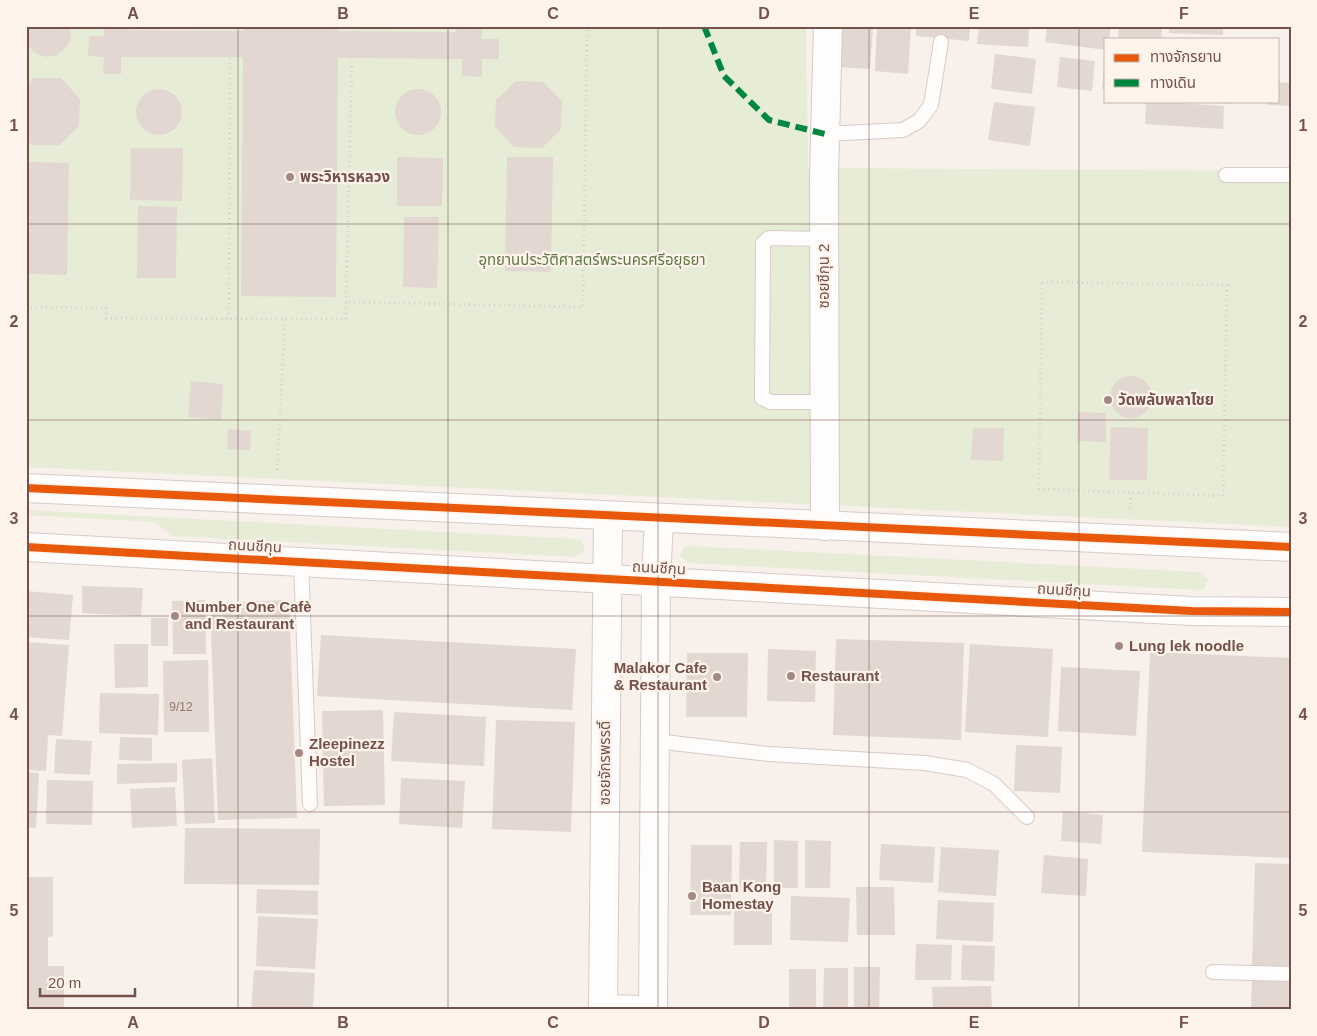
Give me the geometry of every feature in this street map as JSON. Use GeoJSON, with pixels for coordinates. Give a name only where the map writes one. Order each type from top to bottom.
{"type":"FeatureCollection","features":[{"type":"Feature","properties":{"kind":"main road","name":"ซอยชีกุน 2"},"geometry":{"type":"LineString","coordinates":[[825,526],[824,239],[828,26]]}},
{"type":"Feature","properties":{"kind":"main road"},"geometry":{"type":"LineString","coordinates":[[26,488],[1291,547]]}},
{"type":"Feature","properties":{"kind":"main road","name":"ซอยจักรพรรดิ์"},"geometry":{"type":"LineString","coordinates":[[603,1009],[608,516]]}},
{"type":"Feature","properties":{"kind":"main road"},"geometry":{"type":"LineString","coordinates":[[653,1010],[656,582],[659,518]]}},
{"type":"Feature","properties":{"kind":"main road","name":"ถนนชีกุน"},"geometry":{"type":"LineString","coordinates":[[26,547],[1191,611],[1291,612]]}},
{"type":"Feature","properties":{"kind":"main road"},"geometry":{"type":"LineString","coordinates":[[603,1009],[643,1010]]}},
{"type":"Feature","properties":{"kind":"lane"},"geometry":{"type":"LineString","coordinates":[[826,134],[903,130],[918,121],[931,105],[942,42]]}},
{"type":"Feature","properties":{"kind":"lane"},"geometry":{"type":"LineString","coordinates":[[1226,175],[1291,175]]}},
{"type":"Feature","properties":{"kind":"lane"},"geometry":{"type":"LineString","coordinates":[[824,239],[769,238],[763,243],[762,398],[771,402],[824,402]]}},
{"type":"Feature","properties":{"kind":"lane"},"geometry":{"type":"LineString","coordinates":[[302,562],[310,804]]}},
{"type":"Feature","properties":{"kind":"lane"},"geometry":{"type":"LineString","coordinates":[[655,741],[778,754],[925,763],[967,770],[994,784],[1026,817]]}},
{"type":"Feature","properties":{"kind":"lane"},"geometry":{"type":"LineString","coordinates":[[1213,972],[1291,974]]}},
{"type":"Feature","properties":{"kind":"path"},"geometry":{"type":"LineString","coordinates":[[230,26],[230,31]]}},
{"type":"Feature","properties":{"kind":"path"},"geometry":{"type":"LineString","coordinates":[[353,26],[353,32]]}},
{"type":"Feature","properties":{"kind":"path"},"geometry":{"type":"LineString","coordinates":[[346,302],[583,307],[587,26]]}},
{"type":"Feature","properties":{"kind":"path"},"geometry":{"type":"LineString","coordinates":[[229,318],[230,57]]}},
{"type":"Feature","properties":{"kind":"path"},"geometry":{"type":"LineString","coordinates":[[26,307],[106,308],[106,318],[346,319],[352,58]]}},
{"type":"Feature","properties":{"kind":"path"},"geometry":{"type":"LineString","coordinates":[[1042,282],[1227,285],[1223,496],[1039,490],[1042,282]]}},
{"type":"Feature","properties":{"kind":"path"},"geometry":{"type":"LineString","coordinates":[[274,500],[285,319]]}},
{"type":"Feature","properties":{"kind":"green space","name":"อุทยานประวัติศาสตร์พระนครศรีอยุธยา"},"geometry":{"type":"Polygon","coordinates":[[[26,26],[806,26],[808,168],[1291,171],[1291,527],[26,467],[26,26]]]}},
{"type":"Feature","properties":{"kind":"green space"},"geometry":{"type":"Polygon","coordinates":[[[26,510],[576,539],[582,541],[585,551],[576,557],[172,536],[154,522],[26,515],[26,510]]]}},
{"type":"Feature","properties":{"kind":"green space"},"geometry":{"type":"Polygon","coordinates":[[[684,547],[1200,572],[1208,579],[1204,589],[1199,590],[688,563],[680,556],[684,547]]]}},
{"type":"Feature","properties":{"kind":"building"},"geometry":{"type":"Polygon","coordinates":[[[27,26],[70,26],[71,40],[65,49],[57,55],[47,57],[37,54],[29,47],[26,38],[27,26]]]}},
{"type":"Feature","properties":{"kind":"building","name":"พระวิหารหลวง"},"geometry":{"type":"Polygon","coordinates":[[[104,26],[130,26],[130,30],[243,31],[244,26],[339,26],[338,31],[456,32],[456,26],[482,26],[482,39],[499,39],[499,59],[482,59],[482,77],[462,76],[462,59],[338,58],[336,297],[241,296],[243,57],[121,57],[121,74],[103,74],[104,57],[88,56],[89,36],[104,36],[104,26]]]}},
{"type":"Feature","properties":{"kind":"building"},"geometry":{"type":"Polygon","coordinates":[[[841,26],[873,26],[870,69],[839,67],[841,26]]]}},
{"type":"Feature","properties":{"kind":"building"},"geometry":{"type":"Polygon","coordinates":[[[877,26],[911,26],[908,74],[875,71],[877,26]]]}},
{"type":"Feature","properties":{"kind":"building"},"geometry":{"type":"Polygon","coordinates":[[[916,26],[970,26],[969,41],[916,36],[916,26]]]}},
{"type":"Feature","properties":{"kind":"building"},"geometry":{"type":"Polygon","coordinates":[[[979,26],[1029,26],[1028,47],[977,44],[979,26]]]}},
{"type":"Feature","properties":{"kind":"building"},"geometry":{"type":"Polygon","coordinates":[[[1047,26],[1111,26],[1109,38],[1104,38],[1104,50],[1045,42],[1047,26]]]}},
{"type":"Feature","properties":{"kind":"building"},"geometry":{"type":"Polygon","coordinates":[[[1119,26],[1162,26],[1161,38],[1118,38],[1119,26]]]}},
{"type":"Feature","properties":{"kind":"building"},"geometry":{"type":"Polygon","coordinates":[[[1169,26],[1223,26],[1223,35],[1169,33],[1169,26]]]}},
{"type":"Feature","properties":{"kind":"building"},"geometry":{"type":"Polygon","coordinates":[[[995,54],[1036,59],[1032,94],[991,89],[995,54]]]}},
{"type":"Feature","properties":{"kind":"building"},"geometry":{"type":"Polygon","coordinates":[[[1060,57],[1095,61],[1092,91],[1057,87],[1060,57]]]}},
{"type":"Feature","properties":{"kind":"building"},"geometry":{"type":"Polygon","coordinates":[[[1104,70],[1104,89],[1102,89],[1104,70]]]}},
{"type":"Feature","properties":{"kind":"building"},"geometry":{"type":"Polygon","coordinates":[[[34,78],[61,78],[80,99],[79,126],[59,145],[32,145],[26,139],[26,85],[34,78]]]}},
{"type":"Feature","properties":{"kind":"building"},"geometry":{"type":"Polygon","coordinates":[[[516,81],[543,82],[562,101],[561,129],[542,148],[514,147],[495,127],[496,100],[516,81]]]}},
{"type":"Feature","properties":{"kind":"building"},"geometry":{"type":"Polygon","coordinates":[[[1280,82],[1291,83],[1291,106],[1268,105],[1268,102],[1280,102],[1280,82]]]}},
{"type":"Feature","properties":{"kind":"building"},"geometry":{"type":"Polygon","coordinates":[[[159,89],[172,93],[178,99],[182,112],[178,125],[172,131],[159,135],[146,131],[140,125],[136,112],[140,99],[146,93],[159,89]]]}},
{"type":"Feature","properties":{"kind":"building"},"geometry":{"type":"Polygon","coordinates":[[[423,89],[435,95],[440,103],[440,121],[435,129],[427,134],[413,135],[401,129],[396,121],[395,107],[401,95],[409,90],[423,89]]]}},
{"type":"Feature","properties":{"kind":"building"},"geometry":{"type":"Polygon","coordinates":[[[994,102],[1035,107],[1030,146],[988,140],[994,102]]]}},
{"type":"Feature","properties":{"kind":"building"},"geometry":{"type":"Polygon","coordinates":[[[1146,102],[1224,106],[1223,129],[1145,124],[1146,102]]]}},
{"type":"Feature","properties":{"kind":"building"},"geometry":{"type":"Polygon","coordinates":[[[1216,102],[1230,102],[1229,104],[1216,102]]]}},
{"type":"Feature","properties":{"kind":"building"},"geometry":{"type":"Polygon","coordinates":[[[131,148],[183,148],[182,201],[130,200],[131,148]]]}},
{"type":"Feature","properties":{"kind":"building"},"geometry":{"type":"Polygon","coordinates":[[[397,157],[443,158],[442,206],[397,206],[397,157]]]}},
{"type":"Feature","properties":{"kind":"building"},"geometry":{"type":"Polygon","coordinates":[[[507,157],[553,157],[551,272],[505,271],[507,157]]]}},
{"type":"Feature","properties":{"kind":"building"},"geometry":{"type":"Polygon","coordinates":[[[26,162],[69,163],[67,275],[26,274],[26,162]]]}},
{"type":"Feature","properties":{"kind":"building"},"geometry":{"type":"Polygon","coordinates":[[[138,206],[177,207],[176,278],[137,278],[138,206]]]}},
{"type":"Feature","properties":{"kind":"building"},"geometry":{"type":"Polygon","coordinates":[[[404,217],[439,217],[437,288],[403,287],[404,217]]]}},
{"type":"Feature","properties":{"kind":"building"},"geometry":{"type":"Polygon","coordinates":[[[1135,376],[1143,379],[1149,385],[1152,397],[1149,409],[1143,415],[1127,418],[1119,415],[1113,409],[1110,393],[1113,385],[1119,379],[1135,376]]]}},
{"type":"Feature","properties":{"kind":"building"},"geometry":{"type":"Polygon","coordinates":[[[191,381],[223,384],[221,420],[188,417],[191,381]]]}},
{"type":"Feature","properties":{"kind":"building"},"geometry":{"type":"Polygon","coordinates":[[[1078,412],[1106,413],[1106,442],[1077,441],[1078,412]]]}},
{"type":"Feature","properties":{"kind":"building"},"geometry":{"type":"Polygon","coordinates":[[[1111,427],[1148,428],[1147,480],[1109,480],[1111,427]]]}},
{"type":"Feature","properties":{"kind":"building"},"geometry":{"type":"Polygon","coordinates":[[[973,428],[1004,428],[1003,461],[971,460],[973,428]]]}},
{"type":"Feature","properties":{"kind":"building"},"geometry":{"type":"Polygon","coordinates":[[[228,429],[251,431],[250,450],[227,449],[228,429]]]}},
{"type":"Feature","properties":{"kind":"building"},"geometry":{"type":"Polygon","coordinates":[[[82,586],[143,588],[141,616],[82,613],[82,586]]]}},
{"type":"Feature","properties":{"kind":"building"},"geometry":{"type":"Polygon","coordinates":[[[26,591],[73,595],[69,640],[26,637],[26,591]]]}},
{"type":"Feature","properties":{"kind":"building"},"geometry":{"type":"Polygon","coordinates":[[[205,600],[206,654],[173,654],[172,601],[205,600]]]}},
{"type":"Feature","properties":{"kind":"building"},"geometry":{"type":"Polygon","coordinates":[[[289,600],[297,818],[218,820],[210,603],[289,600]]]}},
{"type":"Feature","properties":{"kind":"building"},"geometry":{"type":"Polygon","coordinates":[[[151,618],[168,618],[168,646],[151,646],[151,618]]]}},
{"type":"Feature","properties":{"kind":"building"},"geometry":{"type":"Polygon","coordinates":[[[321,635],[576,649],[572,710],[317,696],[321,635]]]}},
{"type":"Feature","properties":{"kind":"building"},"geometry":{"type":"Polygon","coordinates":[[[836,639],[964,643],[961,740],[833,735],[836,639]]]}},
{"type":"Feature","properties":{"kind":"building"},"geometry":{"type":"Polygon","coordinates":[[[26,642],[69,645],[62,736],[48,735],[46,771],[26,770],[26,642]]]}},
{"type":"Feature","properties":{"kind":"building"},"geometry":{"type":"Polygon","coordinates":[[[114,644],[148,644],[148,687],[115,688],[114,644]]]}},
{"type":"Feature","properties":{"kind":"building"},"geometry":{"type":"Polygon","coordinates":[[[970,644],[1053,649],[1048,737],[965,732],[970,644]]]}},
{"type":"Feature","properties":{"kind":"building","name":"Restaurant"},"geometry":{"type":"Polygon","coordinates":[[[768,649],[816,651],[815,702],[767,701],[768,649]]]}},
{"type":"Feature","properties":{"kind":"building"},"geometry":{"type":"Polygon","coordinates":[[[1150,652],[1291,658],[1291,858],[1142,852],[1150,652]]]}},
{"type":"Feature","properties":{"kind":"building"},"geometry":{"type":"Polygon","coordinates":[[[687,653],[748,653],[747,717],[686,717],[687,653]]]}},
{"type":"Feature","properties":{"kind":"building"},"geometry":{"type":"Polygon","coordinates":[[[208,660],[209,732],[164,732],[163,661],[208,660]]]}},
{"type":"Feature","properties":{"kind":"building"},"geometry":{"type":"Polygon","coordinates":[[[1061,667],[1140,671],[1136,736],[1058,731],[1061,667]]]}},
{"type":"Feature","properties":{"kind":"building"},"geometry":{"type":"Polygon","coordinates":[[[100,693],[159,694],[158,735],[99,733],[100,693]]]}},
{"type":"Feature","properties":{"kind":"building"},"geometry":{"type":"Polygon","coordinates":[[[383,710],[385,805],[324,806],[322,711],[383,710]]]}},
{"type":"Feature","properties":{"kind":"building"},"geometry":{"type":"Polygon","coordinates":[[[394,712],[486,717],[484,766],[391,761],[394,712]]]}},
{"type":"Feature","properties":{"kind":"building"},"geometry":{"type":"Polygon","coordinates":[[[496,720],[575,722],[571,832],[492,829],[496,720]]]}},
{"type":"Feature","properties":{"kind":"building"},"geometry":{"type":"Polygon","coordinates":[[[120,737],[152,738],[152,761],[119,760],[120,737]]]}},
{"type":"Feature","properties":{"kind":"building"},"geometry":{"type":"Polygon","coordinates":[[[56,739],[92,741],[90,775],[54,773],[56,739]]]}},
{"type":"Feature","properties":{"kind":"building"},"geometry":{"type":"Polygon","coordinates":[[[1016,745],[1062,747],[1060,793],[1014,791],[1016,745]]]}},
{"type":"Feature","properties":{"kind":"building"},"geometry":{"type":"Polygon","coordinates":[[[212,758],[215,823],[185,824],[182,760],[212,758]]]}},
{"type":"Feature","properties":{"kind":"building"},"geometry":{"type":"Polygon","coordinates":[[[177,763],[177,782],[117,784],[117,764],[177,763]]]}},
{"type":"Feature","properties":{"kind":"building"},"geometry":{"type":"Polygon","coordinates":[[[26,772],[39,773],[36,828],[26,827],[26,772]]]}},
{"type":"Feature","properties":{"kind":"building"},"geometry":{"type":"Polygon","coordinates":[[[401,778],[465,781],[462,828],[399,824],[401,778]]]}},
{"type":"Feature","properties":{"kind":"building"},"geometry":{"type":"Polygon","coordinates":[[[47,780],[93,781],[92,825],[46,824],[47,780]]]}},
{"type":"Feature","properties":{"kind":"building"},"geometry":{"type":"Polygon","coordinates":[[[175,787],[177,826],[132,828],[130,789],[175,787]]]}},
{"type":"Feature","properties":{"kind":"building"},"geometry":{"type":"Polygon","coordinates":[[[1063,811],[1103,815],[1101,844],[1061,841],[1063,811]]]}},
{"type":"Feature","properties":{"kind":"building"},"geometry":{"type":"Polygon","coordinates":[[[185,828],[320,829],[319,885],[184,884],[185,828]]]}},
{"type":"Feature","properties":{"kind":"building"},"geometry":{"type":"Polygon","coordinates":[[[774,840],[798,841],[798,888],[774,888],[774,840]]]}},
{"type":"Feature","properties":{"kind":"building"},"geometry":{"type":"Polygon","coordinates":[[[805,840],[831,841],[830,888],[805,888],[805,840]]]}},
{"type":"Feature","properties":{"kind":"building"},"geometry":{"type":"Polygon","coordinates":[[[740,842],[767,842],[766,889],[739,888],[740,842]]]}},
{"type":"Feature","properties":{"kind":"building"},"geometry":{"type":"Polygon","coordinates":[[[881,844],[935,847],[933,883],[879,880],[881,844]]]}},
{"type":"Feature","properties":{"kind":"building"},"geometry":{"type":"Polygon","coordinates":[[[691,845],[732,845],[731,915],[690,915],[691,845]]]}},
{"type":"Feature","properties":{"kind":"building"},"geometry":{"type":"Polygon","coordinates":[[[941,847],[999,850],[996,896],[938,892],[941,847]]]}},
{"type":"Feature","properties":{"kind":"building"},"geometry":{"type":"Polygon","coordinates":[[[1044,855],[1088,859],[1086,896],[1041,893],[1044,855]]]}},
{"type":"Feature","properties":{"kind":"building"},"geometry":{"type":"Polygon","coordinates":[[[1255,863],[1291,864],[1291,969],[1252,968],[1255,863]]]}},
{"type":"Feature","properties":{"kind":"building"},"geometry":{"type":"Polygon","coordinates":[[[26,877],[53,877],[53,936],[48,937],[48,966],[64,966],[64,1010],[26,1010],[26,877]]]}},
{"type":"Feature","properties":{"kind":"building"},"geometry":{"type":"Polygon","coordinates":[[[856,887],[894,887],[895,935],[857,935],[856,887]]]}},
{"type":"Feature","properties":{"kind":"building"},"geometry":{"type":"Polygon","coordinates":[[[257,889],[318,891],[318,915],[256,913],[257,889]]]}},
{"type":"Feature","properties":{"kind":"building"},"geometry":{"type":"Polygon","coordinates":[[[791,896],[850,898],[848,942],[790,940],[791,896]]]}},
{"type":"Feature","properties":{"kind":"building"},"geometry":{"type":"Polygon","coordinates":[[[938,900],[994,903],[993,942],[936,939],[938,900]]]}},
{"type":"Feature","properties":{"kind":"building"},"geometry":{"type":"Polygon","coordinates":[[[734,908],[772,908],[772,945],[734,945],[734,908]]]}},
{"type":"Feature","properties":{"kind":"building"},"geometry":{"type":"Polygon","coordinates":[[[258,916],[318,919],[315,969],[256,966],[258,916]]]}},
{"type":"Feature","properties":{"kind":"building"},"geometry":{"type":"Polygon","coordinates":[[[916,944],[952,945],[951,980],[915,980],[916,944]]]}},
{"type":"Feature","properties":{"kind":"building"},"geometry":{"type":"Polygon","coordinates":[[[962,945],[995,946],[994,981],[961,980],[962,945]]]}},
{"type":"Feature","properties":{"kind":"building"},"geometry":{"type":"Polygon","coordinates":[[[854,967],[880,967],[879,1010],[854,1010],[854,967]]]}},
{"type":"Feature","properties":{"kind":"building"},"geometry":{"type":"Polygon","coordinates":[[[824,968],[848,968],[848,1010],[823,1010],[824,968]]]}},
{"type":"Feature","properties":{"kind":"building"},"geometry":{"type":"Polygon","coordinates":[[[789,969],[816,969],[816,1010],[789,1010],[789,969]]]}},
{"type":"Feature","properties":{"kind":"building"},"geometry":{"type":"Polygon","coordinates":[[[254,970],[315,973],[313,1010],[251,1010],[254,970]]]}},
{"type":"Feature","properties":{"kind":"building"},"geometry":{"type":"Polygon","coordinates":[[[1252,979],[1291,980],[1291,1010],[1251,1010],[1252,979]]]}},
{"type":"Feature","properties":{"kind":"building"},"geometry":{"type":"Polygon","coordinates":[[[991,986],[992,1010],[933,1010],[932,987],[991,986]]]}},
{"type":"Feature","properties":{"kind":"marked path"},"geometry":{"type":"LineString","coordinates":[[704,26],[724,76],[769,120],[825,134]]}},
{"type":"Feature","properties":{"kind":"cycle path"},"geometry":{"type":"LineString","coordinates":[[26,488],[1291,547]]}},
{"type":"Feature","properties":{"kind":"cycle path"},"geometry":{"type":"LineString","coordinates":[[26,547],[1191,611],[1291,612]]}},
{"type":"Feature","properties":{"kind":"place","name":"พระวิหารหลวง"},"geometry":{"type":"Point","coordinates":[290,177]}},
{"type":"Feature","properties":{"kind":"place","name":"วัดพลับพลาไชย"},"geometry":{"type":"Point","coordinates":[1108,400]}},
{"type":"Feature","properties":{"kind":"place","name":"Number One Cafè and Restaurant"},"geometry":{"type":"Point","coordinates":[175,616]}},
{"type":"Feature","properties":{"kind":"place","name":"Lung lek noodle"},"geometry":{"type":"Point","coordinates":[1119,646]}},
{"type":"Feature","properties":{"kind":"place","name":"Restaurant"},"geometry":{"type":"Point","coordinates":[791,676]}},
{"type":"Feature","properties":{"kind":"place","name":"Malakor Cafe & Restaurant"},"geometry":{"type":"Point","coordinates":[717,677]}},
{"type":"Feature","properties":{"kind":"place","name":"Zleepinezz Hostel"},"geometry":{"type":"Point","coordinates":[299,753]}},
{"type":"Feature","properties":{"kind":"place","name":"Baan Kong Homestay"},"geometry":{"type":"Point","coordinates":[692,896]}}]}
